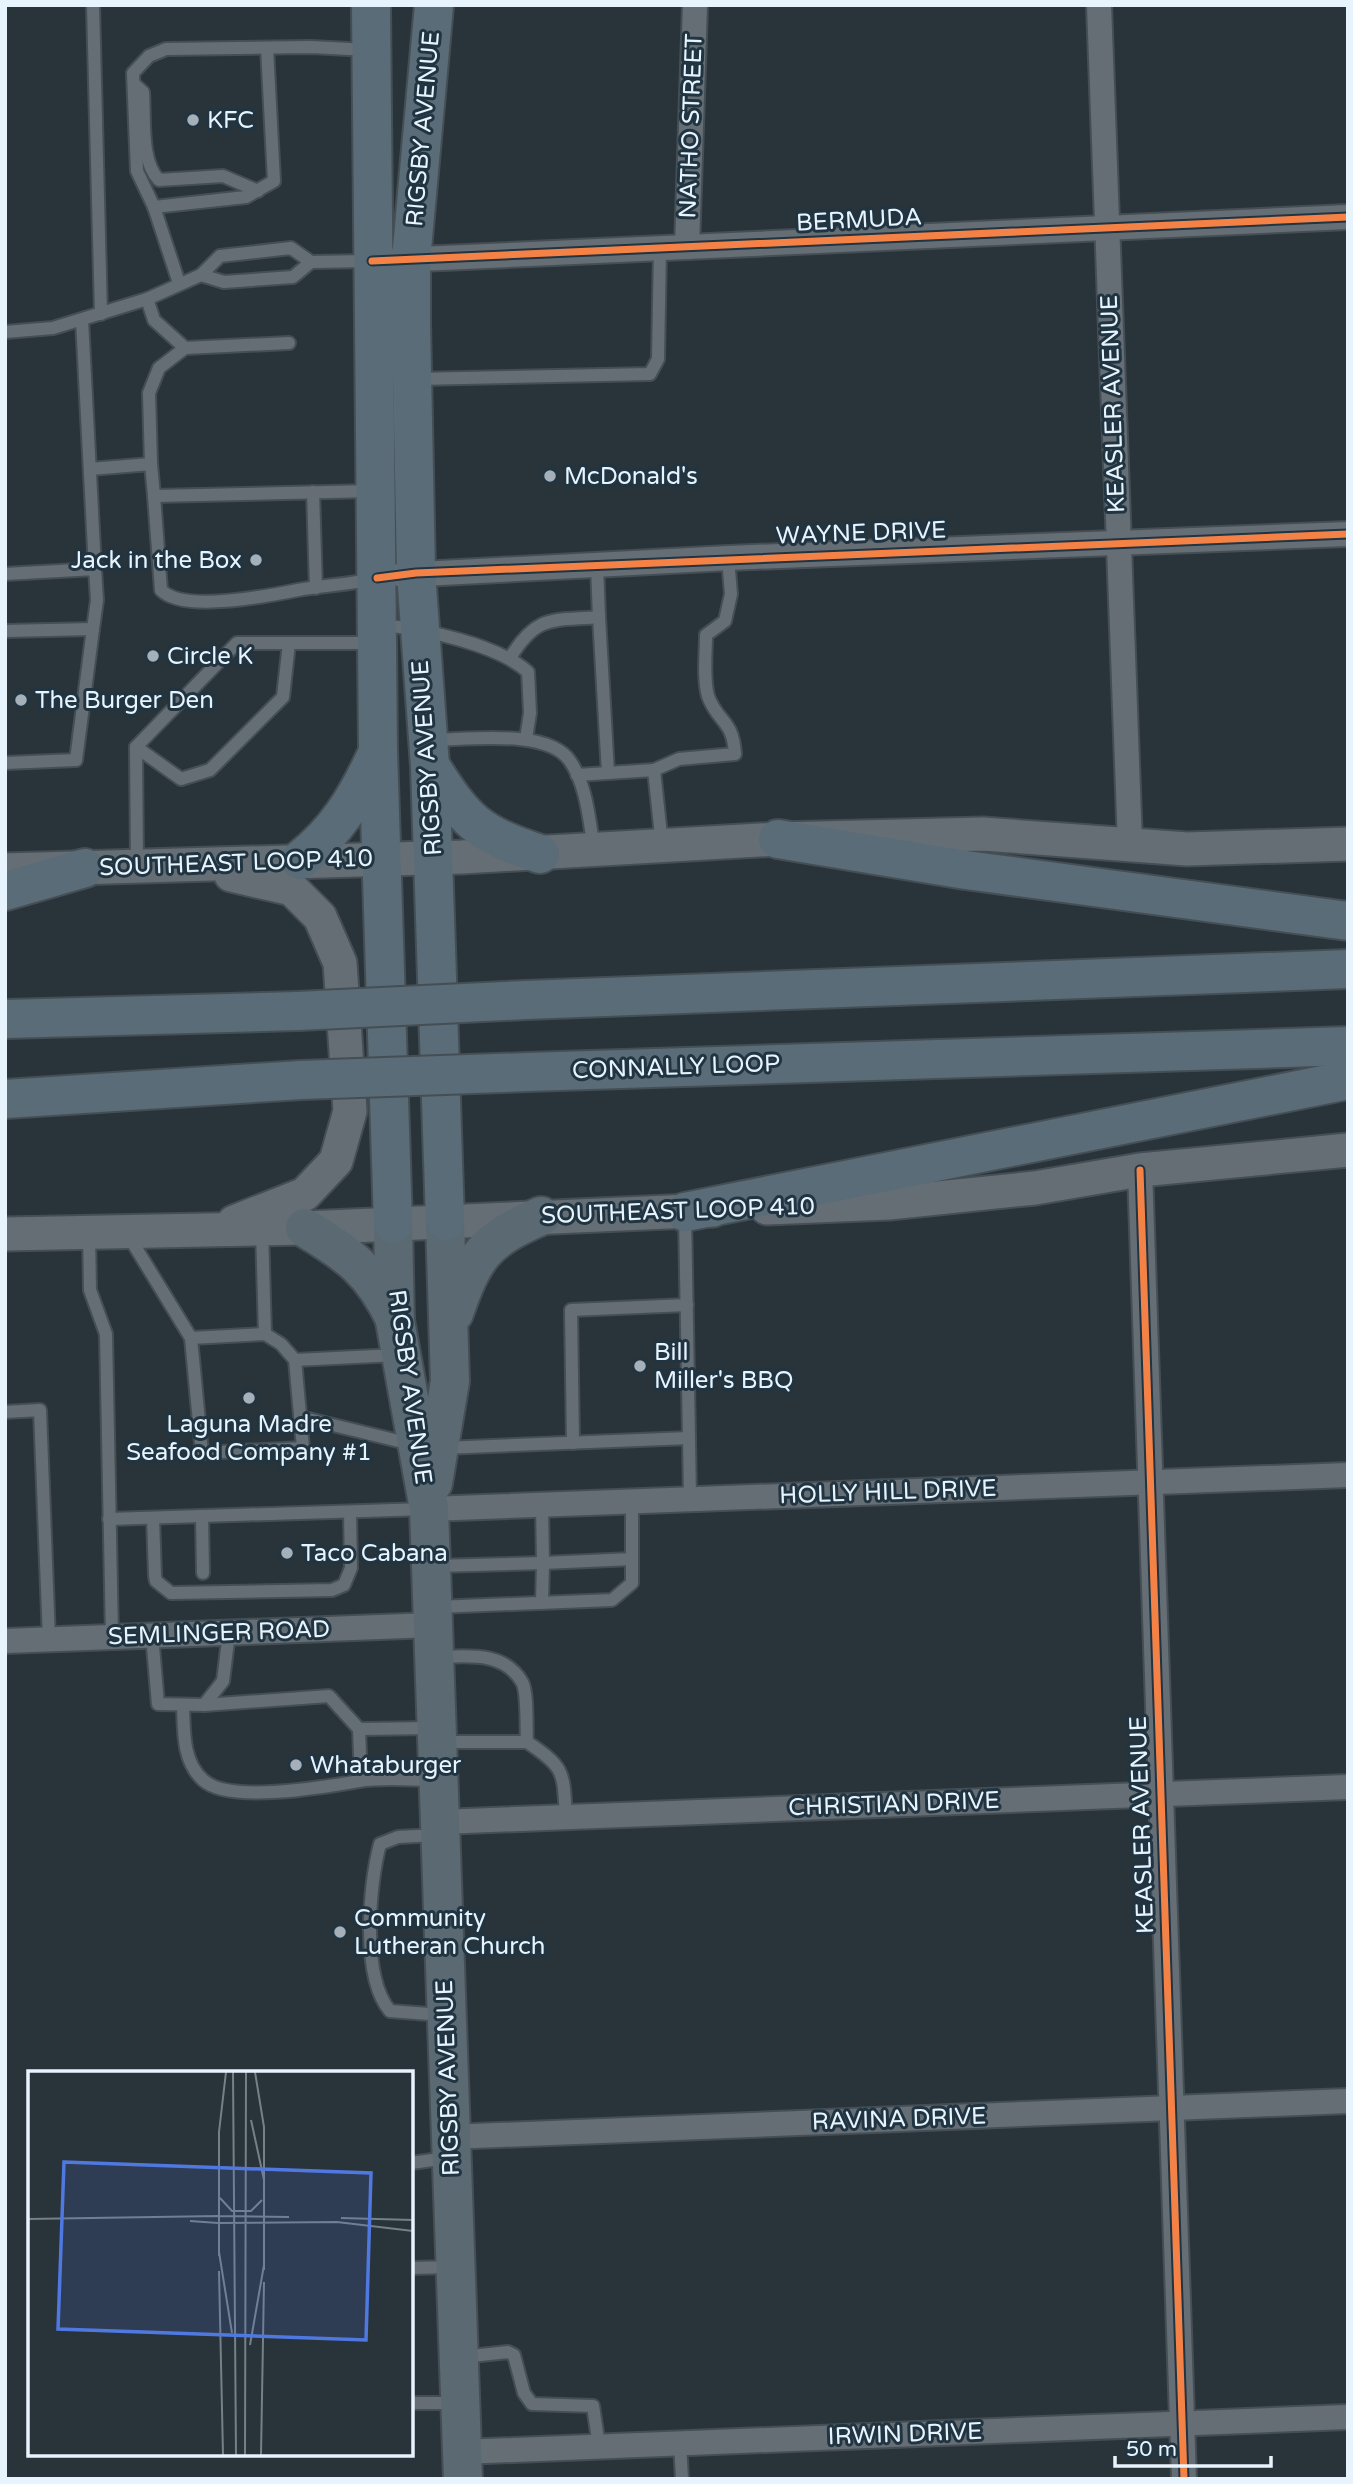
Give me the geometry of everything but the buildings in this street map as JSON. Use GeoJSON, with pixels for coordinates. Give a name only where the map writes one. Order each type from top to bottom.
{"type":"FeatureCollection","features":[{"type":"Feature","properties":{"kind":"highway","name":"RIGSBY AVENUE"},"geometry":{"type":"LineString","coordinates":[[371,5],[378,751],[393,1224]]}},
{"type":"Feature","properties":{"kind":"highway","name":"RIGSBY AVENUE"},"geometry":{"type":"LineString","coordinates":[[434,5],[411,260],[412,379],[416,573],[434,858],[445,1221]]}},
{"type":"Feature","properties":{"kind":"highway"},"geometry":{"type":"LineString","coordinates":[[300,860],[325,840],[345,816],[378,751]]}},
{"type":"Feature","properties":{"kind":"highway"},"geometry":{"type":"LineString","coordinates":[[429,753],[463,815],[481,831],[540,853]]}},
{"type":"Feature","properties":{"kind":"highway"},"geometry":{"type":"LineString","coordinates":[[778,839],[966,870],[1348,920]]}},
{"type":"Feature","properties":{"kind":"highway"},"geometry":{"type":"LineString","coordinates":[[5,891],[85,868]]}},
{"type":"Feature","properties":{"kind":"highway"},"geometry":{"type":"LineString","coordinates":[[5,1018],[298,1011],[1348,970]]}},
{"type":"Feature","properties":{"kind":"highway","name":"CONNALLY LOOP"},"geometry":{"type":"LineString","coordinates":[[5,1100],[301,1080],[1348,1046]]}},
{"type":"Feature","properties":{"kind":"highway"},"geometry":{"type":"LineString","coordinates":[[685,1212],[1348,1080]]}},
{"type":"Feature","properties":{"kind":"main road","name":"SOUTHEAST LOOP 410"},"geometry":{"type":"LineString","coordinates":[[5,870],[434,858],[778,839],[982,834],[1187,849],[1348,844]]}},
{"type":"Feature","properties":{"kind":"main road"},"geometry":{"type":"LineString","coordinates":[[195,866],[292,889],[320,916],[340,963],[350,1111],[336,1161],[305,1194],[212,1230]]}},
{"type":"Feature","properties":{"kind":"main road","name":"SOUTHEAST LOOP 410"},"geometry":{"type":"LineString","coordinates":[[5,1234],[305,1228],[889,1203],[1035,1188],[1140,1170],[1348,1150]]}},
{"type":"Feature","properties":{"kind":"main road"},"geometry":{"type":"LineString","coordinates":[[449,1328],[477,1257],[508,1230],[541,1216]]}},
{"type":"Feature","properties":{"kind":"main road","name":"RIGSBY AVENUE"},"geometry":{"type":"LineString","coordinates":[[428,1447],[450,1381],[445,1221]]}},
{"type":"Feature","properties":{"kind":"main road","name":"RIGSBY AVENUE"},"geometry":{"type":"LineString","coordinates":[[393,1224],[398,1338],[428,1447],[462,2465]]}},
{"type":"Feature","properties":{"kind":"main road"},"geometry":{"type":"LineString","coordinates":[[305,1228],[357,1261],[379,1286],[398,1338]]}},
{"type":"Feature","properties":{"kind":"street","name":"NATHO STREET"},"geometry":{"type":"LineString","coordinates":[[687,247],[695,5]]}},
{"type":"Feature","properties":{"kind":"street","name":"KEASLER AVENUE"},"geometry":{"type":"LineString","coordinates":[[1099,5],[1130,844]]}},
{"type":"Feature","properties":{"kind":"street","name":"BERMUDA"},"geometry":{"type":"LineString","coordinates":[[372,261],[1348,218]]}},
{"type":"Feature","properties":{"kind":"street","name":"WAYNE DRIVE"},"geometry":{"type":"LineString","coordinates":[[377,578],[416,573],[728,558],[1348,534]]}},
{"type":"Feature","properties":{"kind":"street","name":"KEASLER AVENUE"},"geometry":{"type":"LineString","coordinates":[[1140,1170],[1184,2479]]}},
{"type":"Feature","properties":{"kind":"street","name":"HOLLY HILL DRIVE"},"geometry":{"type":"LineString","coordinates":[[429,1509],[1348,1475]]}},
{"type":"Feature","properties":{"kind":"street","name":"SEMLINGER ROAD"},"geometry":{"type":"LineString","coordinates":[[5,1641],[229,1633],[433,1630]]}},
{"type":"Feature","properties":{"kind":"street","name":"CHRISTIAN DRIVE"},"geometry":{"type":"LineString","coordinates":[[440,1829],[566,1817],[1348,1787]]}},
{"type":"Feature","properties":{"kind":"street","name":"RAVINA DRIVE"},"geometry":{"type":"LineString","coordinates":[[451,2147],[1348,2101]]}},
{"type":"Feature","properties":{"kind":"street","name":"IRWIN DRIVE"},"geometry":{"type":"LineString","coordinates":[[462,2465],[599,2446],[1348,2417]]}},
{"type":"Feature","properties":{"kind":"lane"},"geometry":{"type":"LineString","coordinates":[[93,5],[101,314]]}},
{"type":"Feature","properties":{"kind":"lane"},"geometry":{"type":"LineString","coordinates":[[154,207],[246,197],[274,181],[267,48]]}},
{"type":"Feature","properties":{"kind":"lane"},"geometry":{"type":"LineString","coordinates":[[179,283],[154,207],[137,171],[133,73],[149,56],[166,50],[372,50]]}},
{"type":"Feature","properties":{"kind":"lane"},"geometry":{"type":"LineString","coordinates":[[134,85],[143,92],[147,152],[151,172],[159,180],[223,176],[258,191]]}},
{"type":"Feature","properties":{"kind":"lane"},"geometry":{"type":"LineString","coordinates":[[5,332],[54,328],[147,299],[201,275],[220,257],[291,248],[311,262],[372,261]]}},
{"type":"Feature","properties":{"kind":"lane"},"geometry":{"type":"LineString","coordinates":[[412,379],[650,374],[658,359],[660,248]]}},
{"type":"Feature","properties":{"kind":"lane"},"geometry":{"type":"LineString","coordinates":[[201,275],[224,282],[293,277],[311,262]]}},
{"type":"Feature","properties":{"kind":"lane"},"geometry":{"type":"LineString","coordinates":[[147,299],[154,320],[185,348]]}},
{"type":"Feature","properties":{"kind":"lane"},"geometry":{"type":"LineString","coordinates":[[5,763],[76,760],[97,600],[82,320]]}},
{"type":"Feature","properties":{"kind":"lane"},"geometry":{"type":"LineString","coordinates":[[289,343],[185,348],[159,368],[149,393],[151,464],[161,590],[168,597],[181,600],[257,599],[377,578]]}},
{"type":"Feature","properties":{"kind":"lane"},"geometry":{"type":"LineString","coordinates":[[90,469],[151,464]]}},
{"type":"Feature","properties":{"kind":"lane"},"geometry":{"type":"LineString","coordinates":[[154,496],[375,491]]}},
{"type":"Feature","properties":{"kind":"lane"},"geometry":{"type":"LineString","coordinates":[[313,492],[316,588]]}},
{"type":"Feature","properties":{"kind":"lane"},"geometry":{"type":"LineString","coordinates":[[576,775],[654,770],[679,759],[735,754],[734,733],[708,696],[707,674],[706,635],[725,621],[731,594],[728,558]]}},
{"type":"Feature","properties":{"kind":"lane"},"geometry":{"type":"LineString","coordinates":[[597,565],[608,773]]}},
{"type":"Feature","properties":{"kind":"lane"},"geometry":{"type":"LineString","coordinates":[[5,574],[95,569]]}},
{"type":"Feature","properties":{"kind":"lane"},"geometry":{"type":"LineString","coordinates":[[510,658],[524,634],[546,621],[599,617]]}},
{"type":"Feature","properties":{"kind":"lane"},"geometry":{"type":"LineString","coordinates":[[5,631],[93,628]]}},
{"type":"Feature","properties":{"kind":"lane"},"geometry":{"type":"LineString","coordinates":[[138,866],[136,747],[237,643],[289,643],[419,628],[510,658],[528,672],[530,713],[526,739]]}},
{"type":"Feature","properties":{"kind":"lane"},"geometry":{"type":"LineString","coordinates":[[136,747],[181,779],[210,770],[283,697],[289,643]]}},
{"type":"Feature","properties":{"kind":"lane"},"geometry":{"type":"LineString","coordinates":[[429,753],[536,739],[569,759],[585,795],[594,850]]}},
{"type":"Feature","properties":{"kind":"lane"},"geometry":{"type":"LineString","coordinates":[[654,770],[663,846]]}},
{"type":"Feature","properties":{"kind":"lane"},"geometry":{"type":"LineString","coordinates":[[685,1212],[690,1500]]}},
{"type":"Feature","properties":{"kind":"lane"},"geometry":{"type":"LineString","coordinates":[[262,1229],[265,1335]]}},
{"type":"Feature","properties":{"kind":"lane"},"geometry":{"type":"LineString","coordinates":[[127,1232],[191,1338],[202,1453],[303,1448],[295,1360],[281,1344],[265,1335],[191,1338]]}},
{"type":"Feature","properties":{"kind":"lane"},"geometry":{"type":"LineString","coordinates":[[89,1233],[90,1290],[106,1334],[112,1637]]}},
{"type":"Feature","properties":{"kind":"lane"},"geometry":{"type":"LineString","coordinates":[[573,1443],[571,1310],[687,1305]]}},
{"type":"Feature","properties":{"kind":"lane"},"geometry":{"type":"LineString","coordinates":[[295,1360],[398,1338]]}},
{"type":"Feature","properties":{"kind":"lane"},"geometry":{"type":"LineString","coordinates":[[5,1412],[40,1410],[49,1639]]}},
{"type":"Feature","properties":{"kind":"lane"},"geometry":{"type":"LineString","coordinates":[[300,1417],[428,1447],[690,1438]]}},
{"type":"Feature","properties":{"kind":"lane"},"geometry":{"type":"LineString","coordinates":[[433,1630],[542,1603],[612,1600],[632,1583],[632,1502]]}},
{"type":"Feature","properties":{"kind":"lane"},"geometry":{"type":"LineString","coordinates":[[542,1505],[542,1603]]}},
{"type":"Feature","properties":{"kind":"lane"},"geometry":{"type":"LineString","coordinates":[[109,1519],[429,1509]]}},
{"type":"Feature","properties":{"kind":"lane"},"geometry":{"type":"LineString","coordinates":[[153,1518],[156,1581],[171,1593],[332,1590],[344,1585],[351,1568],[349,1512]]}},
{"type":"Feature","properties":{"kind":"lane"},"geometry":{"type":"LineString","coordinates":[[202,1516],[202,1573]]}},
{"type":"Feature","properties":{"kind":"lane"},"geometry":{"type":"LineString","coordinates":[[431,1566],[632,1559]]}},
{"type":"Feature","properties":{"kind":"lane"},"geometry":{"type":"LineString","coordinates":[[433,1630],[504,1664],[523,1683],[527,1742]]}},
{"type":"Feature","properties":{"kind":"lane"},"geometry":{"type":"LineString","coordinates":[[204,1705],[223,1681],[229,1633]]}},
{"type":"Feature","properties":{"kind":"lane"},"geometry":{"type":"LineString","coordinates":[[152,1635],[158,1704],[204,1705],[329,1696],[359,1729],[361,1780]]}},
{"type":"Feature","properties":{"kind":"lane"},"geometry":{"type":"LineString","coordinates":[[183,1705],[185,1744],[192,1767],[204,1781],[223,1791],[337,1787],[361,1780],[438,1780]]}},
{"type":"Feature","properties":{"kind":"lane"},"geometry":{"type":"LineString","coordinates":[[359,1729],[527,1742],[553,1760],[564,1777],[566,1817]]}},
{"type":"Feature","properties":{"kind":"lane"},"geometry":{"type":"LineString","coordinates":[[440,1829],[398,1837],[380,1844],[373,1873],[372,1966],[383,2002],[390,2011],[446,2015]]}},
{"type":"Feature","properties":{"kind":"lane"},"geometry":{"type":"LineString","coordinates":[[413,2162],[451,2147]]}},
{"type":"Feature","properties":{"kind":"lane"},"geometry":{"type":"LineString","coordinates":[[413,2268],[455,2266]]}},
{"type":"Feature","properties":{"kind":"lane"},"geometry":{"type":"LineString","coordinates":[[458,2357],[508,2352],[514,2355],[524,2393],[532,2404],[593,2406],[599,2446]]}},
{"type":"Feature","properties":{"kind":"lane"},"geometry":{"type":"LineString","coordinates":[[413,2403],[460,2403]]}},
{"type":"Feature","properties":{"kind":"lane"},"geometry":{"type":"LineString","coordinates":[[680,2443],[682,2479]]}},
{"type":"Feature","properties":{"kind":"cycle path"},"geometry":{"type":"LineString","coordinates":[[372,261],[1348,217]]}},
{"type":"Feature","properties":{"kind":"cycle path"},"geometry":{"type":"LineString","coordinates":[[377,578],[416,573],[1348,534]]}},
{"type":"Feature","properties":{"kind":"cycle path"},"geometry":{"type":"LineString","coordinates":[[1140,1170],[1184,2479]]}},
{"type":"Feature","properties":{"kind":"place","name":"KFC"},"geometry":{"type":"Point","coordinates":[193,120]}},
{"type":"Feature","properties":{"kind":"place","name":"McDonald's"},"geometry":{"type":"Point","coordinates":[550,476]}},
{"type":"Feature","properties":{"kind":"place","name":"Jack in the Box"},"geometry":{"type":"Point","coordinates":[256,560]}},
{"type":"Feature","properties":{"kind":"place","name":"Circle K"},"geometry":{"type":"Point","coordinates":[153,656]}},
{"type":"Feature","properties":{"kind":"place","name":"The Burger Den"},"geometry":{"type":"Point","coordinates":[21,700]}},
{"type":"Feature","properties":{"kind":"place","name":"Bill Miller's BBQ"},"geometry":{"type":"Point","coordinates":[640,1366]}},
{"type":"Feature","properties":{"kind":"place","name":"Laguna Madre Seafood Company #1"},"geometry":{"type":"Point","coordinates":[249,1398]}},
{"type":"Feature","properties":{"kind":"place","name":"Taco Cabana"},"geometry":{"type":"Point","coordinates":[287,1553]}},
{"type":"Feature","properties":{"kind":"place","name":"Whataburger"},"geometry":{"type":"Point","coordinates":[296,1765]}},
{"type":"Feature","properties":{"kind":"place","name":"Community Lutheran Church"},"geometry":{"type":"Point","coordinates":[340,1932]}}]}
